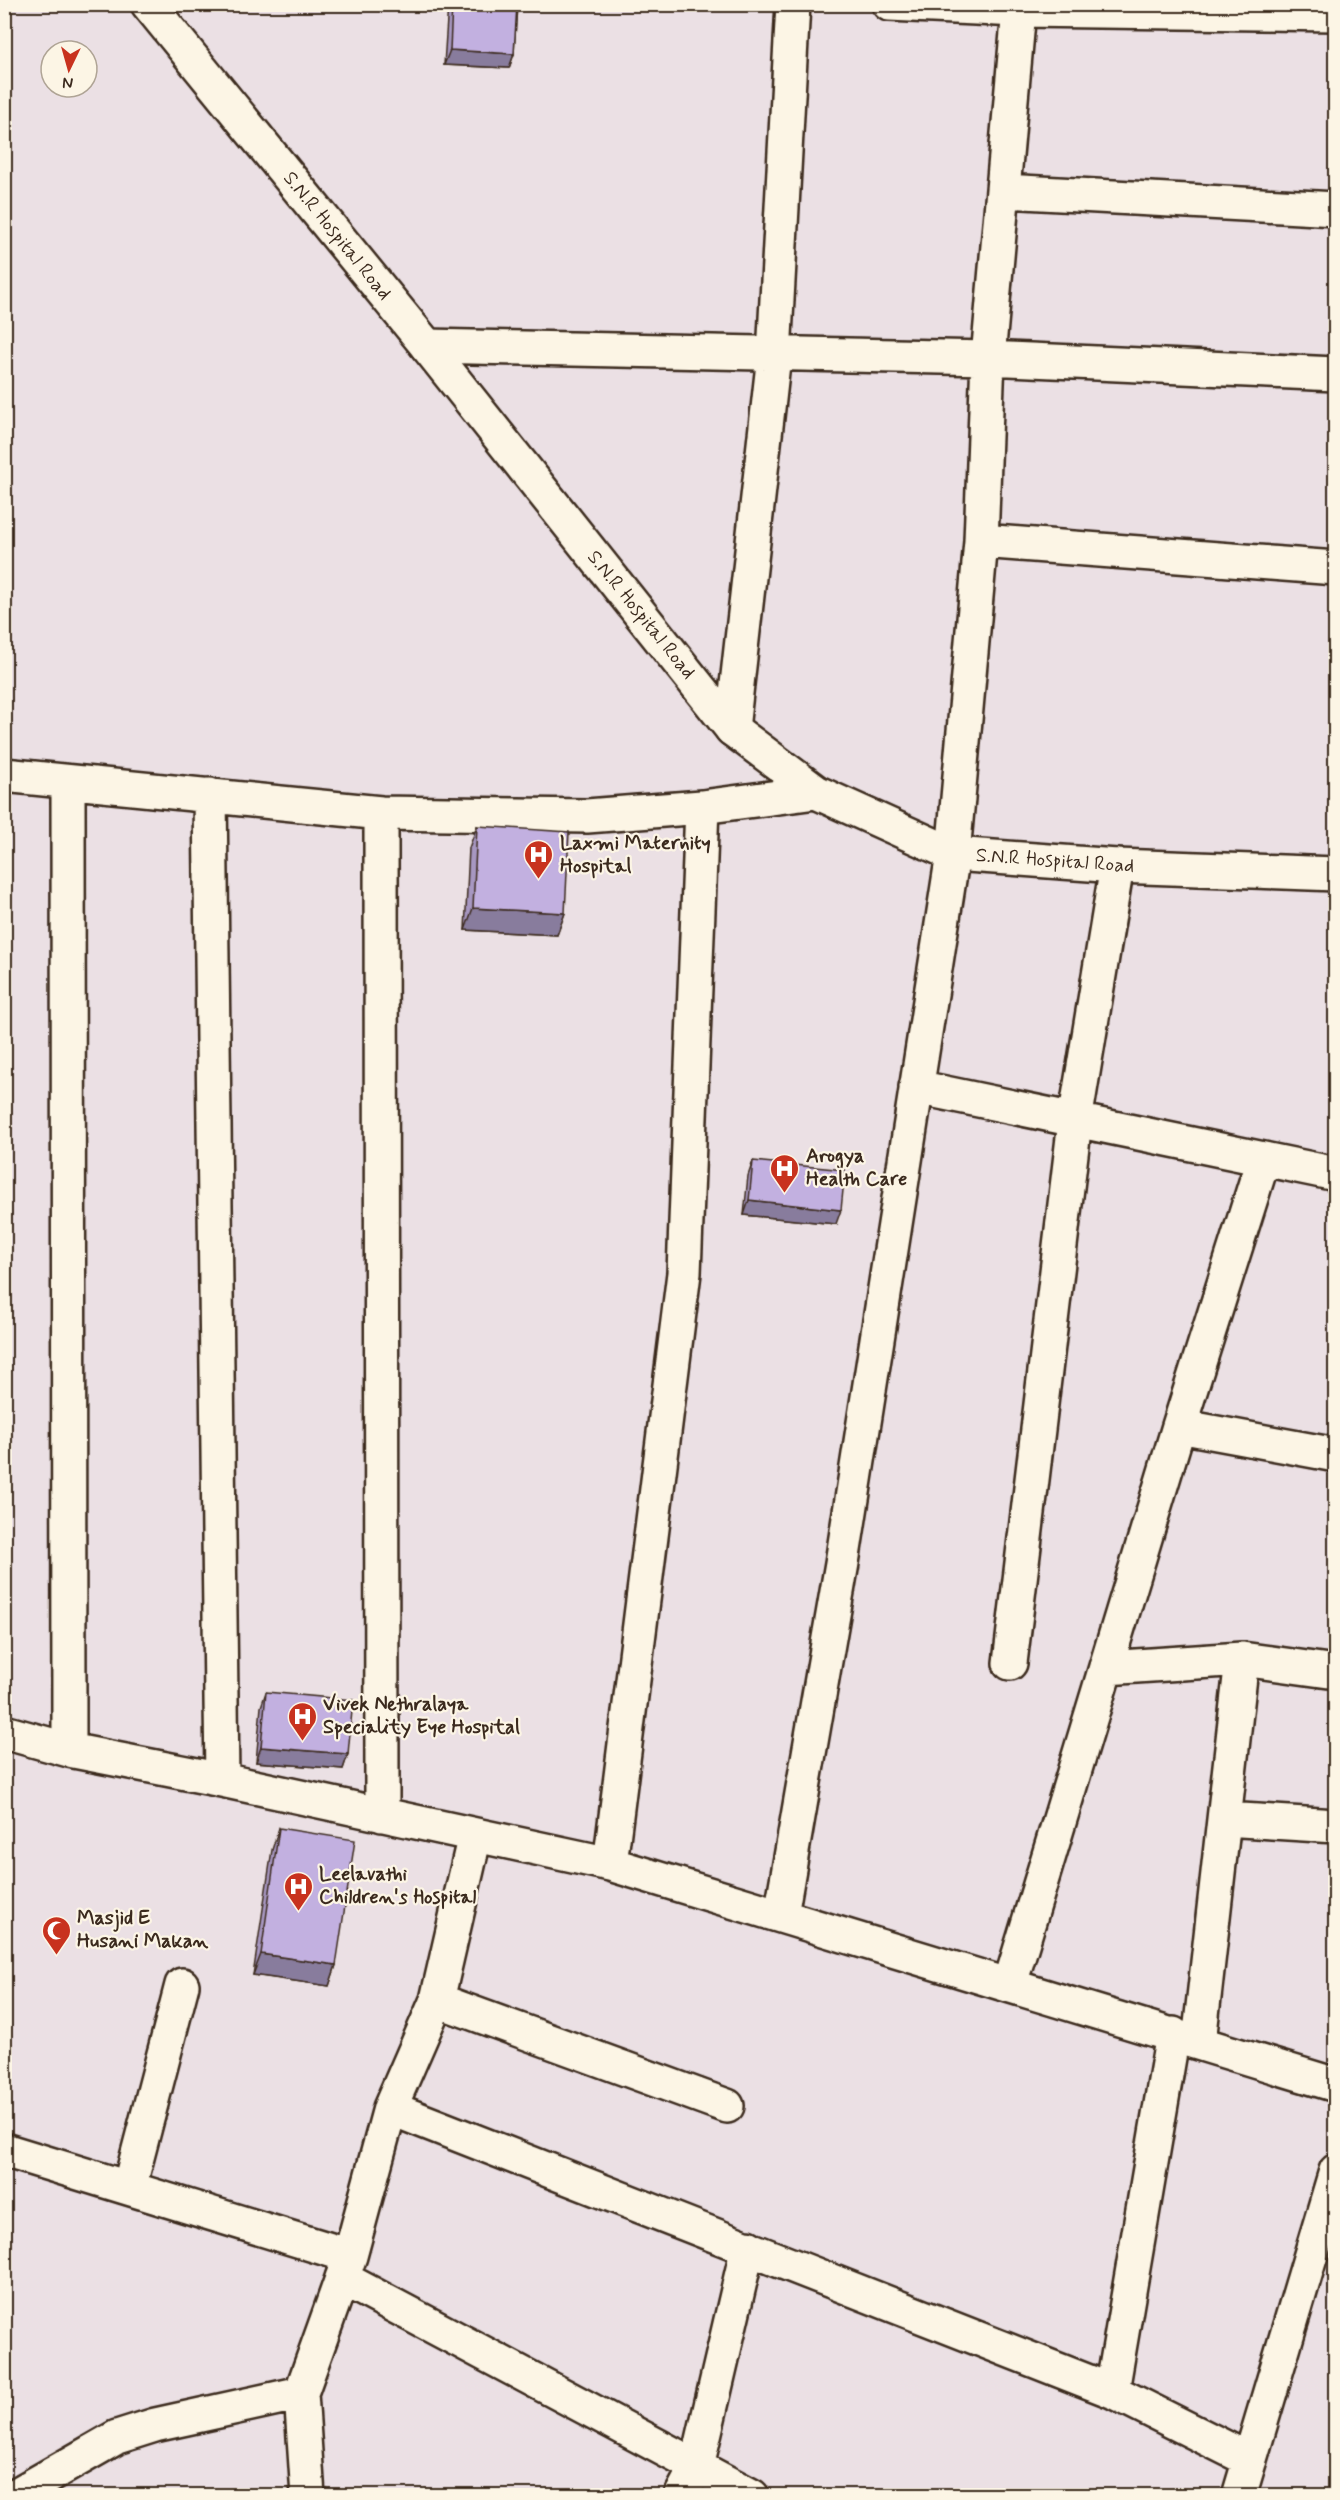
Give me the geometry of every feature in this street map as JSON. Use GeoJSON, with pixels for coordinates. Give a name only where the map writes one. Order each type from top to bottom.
{"type":"FeatureCollection","features":[{"type":"Feature","properties":{"kind":"street","name":"S.N.R Hospital Road"},"geometry":{"type":"LineString","coordinates":[[148,4],[427,346],[732,729],[816,792],[953,854],[1117,866],[1335,874]]}},
{"type":"Feature","properties":{"kind":"street"},"geometry":{"type":"LineString","coordinates":[[732,729],[774,354],[793,4]]}},
{"type":"Feature","properties":{"kind":"street"},"geometry":{"type":"LineString","coordinates":[[889,4],[1335,14]]}},
{"type":"Feature","properties":{"kind":"street"},"geometry":{"type":"LineString","coordinates":[[781,1915],[842,1563],[953,854],[981,541],[988,358],[1019,7]]}},
{"type":"Feature","properties":{"kind":"street"},"geometry":{"type":"LineString","coordinates":[[1003,191],[1335,209]]}},
{"type":"Feature","properties":{"kind":"street"},"geometry":{"type":"LineString","coordinates":[[427,346],[988,358],[1335,374]]}},
{"type":"Feature","properties":{"kind":"street"},"geometry":{"type":"LineString","coordinates":[[981,541],[1335,568]]}},
{"type":"Feature","properties":{"kind":"street"},"geometry":{"type":"LineString","coordinates":[[4,775],[381,813],[587,816],[702,807],[816,792]]}},
{"type":"Feature","properties":{"kind":"street"},"geometry":{"type":"LineString","coordinates":[[68,782],[69,1750]]}},
{"type":"Feature","properties":{"kind":"street"},"geometry":{"type":"LineString","coordinates":[[210,795],[222,1780]]}},
{"type":"Feature","properties":{"kind":"street"},"geometry":{"type":"LineString","coordinates":[[610,1864],[684,1273],[702,807]]}},
{"type":"Feature","properties":{"kind":"street"},"geometry":{"type":"LineString","coordinates":[[381,813],[382,1815]]}},
{"type":"Feature","properties":{"kind":"street"},"geometry":{"type":"LineString","coordinates":[[1010,1663],[1075,1121],[1117,866]]}},
{"type":"Feature","properties":{"kind":"street"},"geometry":{"type":"LineString","coordinates":[[916,1087],[1335,1174]]}},
{"type":"Feature","properties":{"kind":"street"},"geometry":{"type":"LineString","coordinates":[[1010,1984],[1179,1426],[1263,1160]]}},
{"type":"Feature","properties":{"kind":"street"},"geometry":{"type":"LineString","coordinates":[[1179,1426],[1335,1455]]}},
{"type":"Feature","properties":{"kind":"street"},"geometry":{"type":"LineString","coordinates":[[1106,1668],[1242,1659],[1335,1672]]}},
{"type":"Feature","properties":{"kind":"street"},"geometry":{"type":"LineString","coordinates":[[1112,2391],[1186,2038],[1225,1819],[1242,1659]]}},
{"type":"Feature","properties":{"kind":"street"},"geometry":{"type":"LineString","coordinates":[[4,1732],[69,1750],[222,1780],[610,1864],[1010,1984],[1335,2085]]}},
{"type":"Feature","properties":{"kind":"street"},"geometry":{"type":"LineString","coordinates":[[1225,1819],[1335,1826]]}},
{"type":"Feature","properties":{"kind":"street"},"geometry":{"type":"LineString","coordinates":[[308,2496],[301,2393],[346,2267],[390,2108],[437,2000],[476,1835]]}},
{"type":"Feature","properties":{"kind":"street"},"geometry":{"type":"LineString","coordinates":[[129,2188],[182,1985]]}},
{"type":"Feature","properties":{"kind":"street"},"geometry":{"type":"LineString","coordinates":[[437,2000],[726,2106]]}},
{"type":"Feature","properties":{"kind":"street"},"geometry":{"type":"LineString","coordinates":[[390,2108],[1112,2391],[1250,2460]]}},
{"type":"Feature","properties":{"kind":"street"},"geometry":{"type":"LineString","coordinates":[[4,2150],[129,2188],[346,2267],[752,2496]]}},
{"type":"Feature","properties":{"kind":"street"},"geometry":{"type":"LineString","coordinates":[[1239,2496],[1327,2230],[1335,2171]]}},
{"type":"Feature","properties":{"kind":"street"},"geometry":{"type":"LineString","coordinates":[[681,2496],[697,2466],[748,2247]]}},
{"type":"Feature","properties":{"kind":"street"},"geometry":{"type":"LineString","coordinates":[[14,2496],[117,2437],[155,2425],[301,2393]]}},
{"type":"Feature","properties":{"kind":"building"},"geometry":{"type":"Polygon","coordinates":[[[452,4],[517,4],[514,54],[450,50],[452,4]]]}},
{"type":"Feature","properties":{"kind":"building"},"geometry":{"type":"Polygon","coordinates":[[[477,826],[569,832],[565,913],[473,908],[477,826]]]}},
{"type":"Feature","properties":{"kind":"building"},"geometry":{"type":"Polygon","coordinates":[[[753,1161],[845,1170],[841,1210],[749,1200],[753,1161]]]}},
{"type":"Feature","properties":{"kind":"building"},"geometry":{"type":"Polygon","coordinates":[[[266,1692],[353,1700],[348,1754],[261,1747],[266,1692]]]}},
{"type":"Feature","properties":{"kind":"building"},"geometry":{"type":"Polygon","coordinates":[[[279,1828],[355,1840],[336,1965],[261,1954],[279,1828]]]}},
{"type":"Feature","properties":{"kind":"place","name":"Laxmi Maternity Hospital"},"geometry":{"type":"Point","coordinates":[539,880]}},
{"type":"Feature","properties":{"kind":"place","name":"Arogya Health Care"},"geometry":{"type":"Point","coordinates":[785,1194]}},
{"type":"Feature","properties":{"kind":"place","name":"Vivek Nethralaya Speciality Eye Hospital"},"geometry":{"type":"Point","coordinates":[302,1742]}},
{"type":"Feature","properties":{"kind":"place","name":"Leelavathi Children's Hospital"},"geometry":{"type":"Point","coordinates":[298,1912]}},
{"type":"Feature","properties":{"kind":"place","name":"Masjid E Husani Makan"},"geometry":{"type":"Point","coordinates":[56,1956]}}]}
